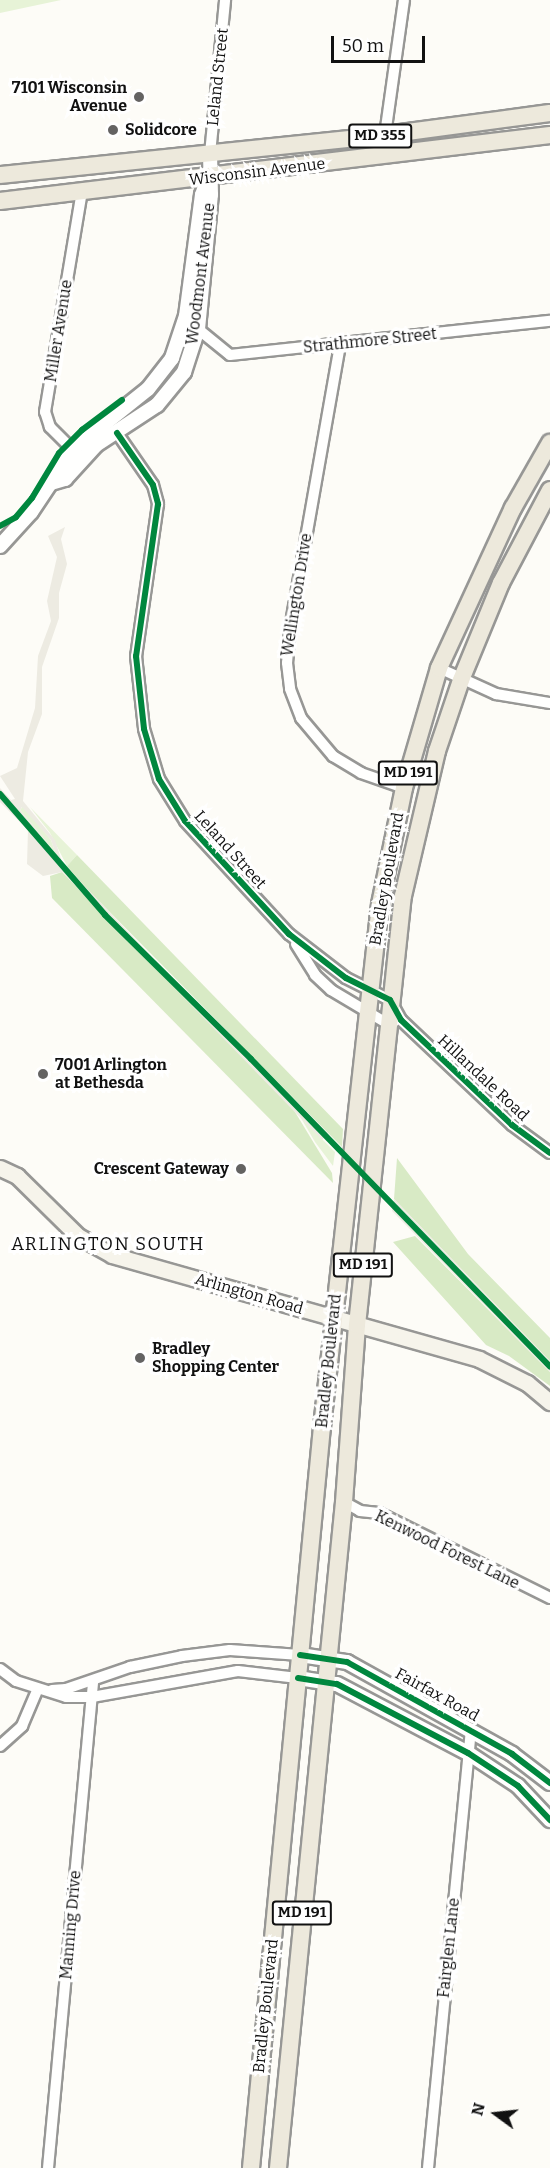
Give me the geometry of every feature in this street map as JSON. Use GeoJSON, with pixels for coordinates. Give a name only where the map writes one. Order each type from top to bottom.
{"type":"FeatureCollection","features":[{"type":"Feature","properties":{"kind":"main road","name":"Wisconsin Avenue"},"geometry":{"type":"LineString","coordinates":[[0,176],[385,135],[550,113]]}},
{"type":"Feature","properties":{"kind":"main road","name":"Wisconsin Avenue"},"geometry":{"type":"LineString","coordinates":[[0,201],[208,178],[550,135]]}},
{"type":"Feature","properties":{"kind":"main road","name":"Bradley Boulevard"},"geometry":{"type":"LineString","coordinates":[[251,2168],[333,1318],[366,1011],[380,904],[404,788],[439,668],[520,492],[550,443]]}},
{"type":"Feature","properties":{"kind":"main road","name":"Bradley Boulevard"},"geometry":{"type":"LineString","coordinates":[[278,2168],[324,1682],[344,1502],[357,1324],[394,1022],[390,1000],[407,877],[437,751],[461,680],[501,583],[550,490]]}},
{"type":"Feature","properties":{"kind":"main road","name":"Arlington Road"},"geometry":{"type":"LineString","coordinates":[[0,1168],[17,1176],[78,1236],[95,1247],[479,1359],[527,1383],[550,1402]]}},
{"type":"Feature","properties":{"kind":"street","name":"Leland Street"},"geometry":{"type":"LineString","coordinates":[[210,154],[225,0]]}},
{"type":"Feature","properties":{"kind":"street"},"geometry":{"type":"LineString","coordinates":[[385,135],[404,0]]}},
{"type":"Feature","properties":{"kind":"street","name":"Woodmont Avenue"},"geometry":{"type":"LineString","coordinates":[[0,546],[51,483],[65,478],[77,454],[155,383],[180,338],[202,195],[208,178],[210,154]]}},
{"type":"Feature","properties":{"kind":"street","name":"Woodmont Avenue"},"geometry":{"type":"LineString","coordinates":[[77,454],[117,433],[167,396],[192,351],[198,329],[211,195],[208,178]]}},
{"type":"Feature","properties":{"kind":"street","name":"Miller Avenue"},"geometry":{"type":"LineString","coordinates":[[77,454],[50,426],[45,412],[82,192]]}},
{"type":"Feature","properties":{"kind":"street","name":"Strathmore Street"},"geometry":{"type":"LineString","coordinates":[[198,329],[230,355],[550,321]]}},
{"type":"Feature","properties":{"kind":"street"},"geometry":{"type":"LineString","coordinates":[[180,338],[192,351]]}},
{"type":"Feature","properties":{"kind":"street","name":"Wellington Drive"},"geometry":{"type":"LineString","coordinates":[[339,345],[290,628],[287,663],[290,689],[301,718],[333,756],[361,773],[404,788]]}},
{"type":"Feature","properties":{"kind":"street","name":"Leland Street"},"geometry":{"type":"LineString","coordinates":[[117,433],[153,485],[158,504],[136,656],[144,729],[159,779],[185,821],[289,934],[346,978],[390,1000]]}},
{"type":"Feature","properties":{"kind":"street"},"geometry":{"type":"LineString","coordinates":[[439,668],[496,694],[550,704]]}},
{"type":"Feature","properties":{"kind":"street","name":"Leland Street"},"geometry":{"type":"LineString","coordinates":[[289,934],[315,975],[331,990],[366,1011],[394,1022]]}},
{"type":"Feature","properties":{"kind":"street","name":"Hillandale Road"},"geometry":{"type":"LineString","coordinates":[[394,1022],[512,1125],[550,1153]]}},
{"type":"Feature","properties":{"kind":"street","name":"Kenwood Forest Lane"},"geometry":{"type":"LineString","coordinates":[[344,1502],[360,1511],[379,1513],[550,1598]]}},
{"type":"Feature","properties":{"kind":"street","name":"Fairfax Road"},"geometry":{"type":"LineString","coordinates":[[37,1690],[66,1689],[93,1682],[130,1667],[182,1656],[230,1650],[327,1658],[347,1662],[471,1729],[550,1783]]}},
{"type":"Feature","properties":{"kind":"street"},"geometry":{"type":"LineString","coordinates":[[0,1669],[37,1690],[66,1697],[92,1697],[238,1671],[324,1682],[378,1703],[468,1753],[518,1786],[550,1820]]}},
{"type":"Feature","properties":{"kind":"street","name":"Manning Drive"},"geometry":{"type":"LineString","coordinates":[[48,2168],[93,1682]]}},
{"type":"Feature","properties":{"kind":"street"},"geometry":{"type":"LineString","coordinates":[[0,1746],[22,1726],[37,1690]]}},
{"type":"Feature","properties":{"kind":"street","name":"Fairglen Lane"},"geometry":{"type":"LineString","coordinates":[[428,2168],[471,1729]]}},
{"type":"Feature","properties":{"kind":"green space"},"geometry":{"type":"Polygon","coordinates":[[[0,0],[61,0],[0,13],[0,0]]]}},
{"type":"Feature","properties":{"kind":"green space"},"geometry":{"type":"Polygon","coordinates":[[[23,806],[51,840],[55,852],[20,810],[23,806]]]}},
{"type":"Feature","properties":{"kind":"green space"},"geometry":{"type":"Polygon","coordinates":[[[30,807],[77,855],[67,866],[50,833],[30,807]]]}},
{"type":"Feature","properties":{"kind":"green space"},"geometry":{"type":"Polygon","coordinates":[[[77,855],[343,1129],[342,1147],[86,888],[67,866],[77,855]]]}},
{"type":"Feature","properties":{"kind":"green space"},"geometry":{"type":"Polygon","coordinates":[[[62,872],[292,1107],[332,1173],[333,1183],[52,898],[50,876],[62,872]]]}},
{"type":"Feature","properties":{"kind":"green space"},"geometry":{"type":"Polygon","coordinates":[[[301,1118],[335,1152],[333,1166],[315,1142],[301,1118]]]}},
{"type":"Feature","properties":{"kind":"green space"},"geometry":{"type":"Polygon","coordinates":[[[397,1158],[468,1254],[550,1338],[550,1361],[394,1199],[397,1158]]]}},
{"type":"Feature","properties":{"kind":"green space"},"geometry":{"type":"Polygon","coordinates":[[[415,1236],[550,1372],[550,1386],[509,1356],[486,1345],[393,1242],[415,1236]]]}},
{"type":"Feature","properties":{"kind":"shaded area"},"geometry":{"type":"Polygon","coordinates":[[[65,527],[61,539],[67,564],[59,593],[59,618],[42,667],[42,714],[28,752],[23,801],[55,840],[62,862],[185,992],[328,1133],[322,1140],[62,872],[43,876],[27,864],[28,830],[0,802],[0,788],[11,800],[15,799],[0,776],[17,768],[35,708],[38,656],[51,621],[47,601],[57,557],[48,536],[65,527]],[[22,807],[20,810],[55,852],[51,840],[22,807]]]}},
{"type":"Feature","properties":{"kind":"shaded area"},"geometry":{"type":"Polygon","coordinates":[[[394,1199],[550,1361],[550,1372],[392,1211],[394,1199]]]}},
{"type":"Feature","properties":{"kind":"cycle path"},"geometry":{"type":"LineString","coordinates":[[0,526],[16,517],[32,498],[59,453],[82,430],[122,400]]}},
{"type":"Feature","properties":{"kind":"cycle path"},"geometry":{"type":"LineString","coordinates":[[117,433],[153,485],[158,504],[136,656],[144,729],[159,779],[185,821],[289,934],[346,978],[390,1000],[401,1020],[512,1125],[550,1153]]}},
{"type":"Feature","properties":{"kind":"cycle path"},"geometry":{"type":"LineString","coordinates":[[0,794],[105,915],[251,1059],[550,1366]]}},
{"type":"Feature","properties":{"kind":"cycle path"},"geometry":{"type":"LineString","coordinates":[[300,1655],[347,1662],[512,1754],[550,1783]]}},
{"type":"Feature","properties":{"kind":"cycle path"},"geometry":{"type":"LineString","coordinates":[[298,1678],[337,1684],[468,1753],[518,1786],[550,1820]]}},
{"type":"Feature","properties":{"kind":"place","name":"7101 Wisconsin Avenue"},"geometry":{"type":"Point","coordinates":[139,97]}},
{"type":"Feature","properties":{"kind":"place","name":"Solidcore"},"geometry":{"type":"Point","coordinates":[113,130]}},
{"type":"Feature","properties":{"kind":"place","name":"7001 Arlington at Bethesda"},"geometry":{"type":"Point","coordinates":[43,1074]}},
{"type":"Feature","properties":{"kind":"place","name":"Crescent Gateway"},"geometry":{"type":"Point","coordinates":[241,1169]}},
{"type":"Feature","properties":{"kind":"place","name":"Bradley Shopping Center"},"geometry":{"type":"Point","coordinates":[140,1358]}},
{"type":"Feature","properties":{"kind":"district","name":"ARLINGTON SOUTH"},"geometry":{"type":"Point","coordinates":[108,1244]}}]}
